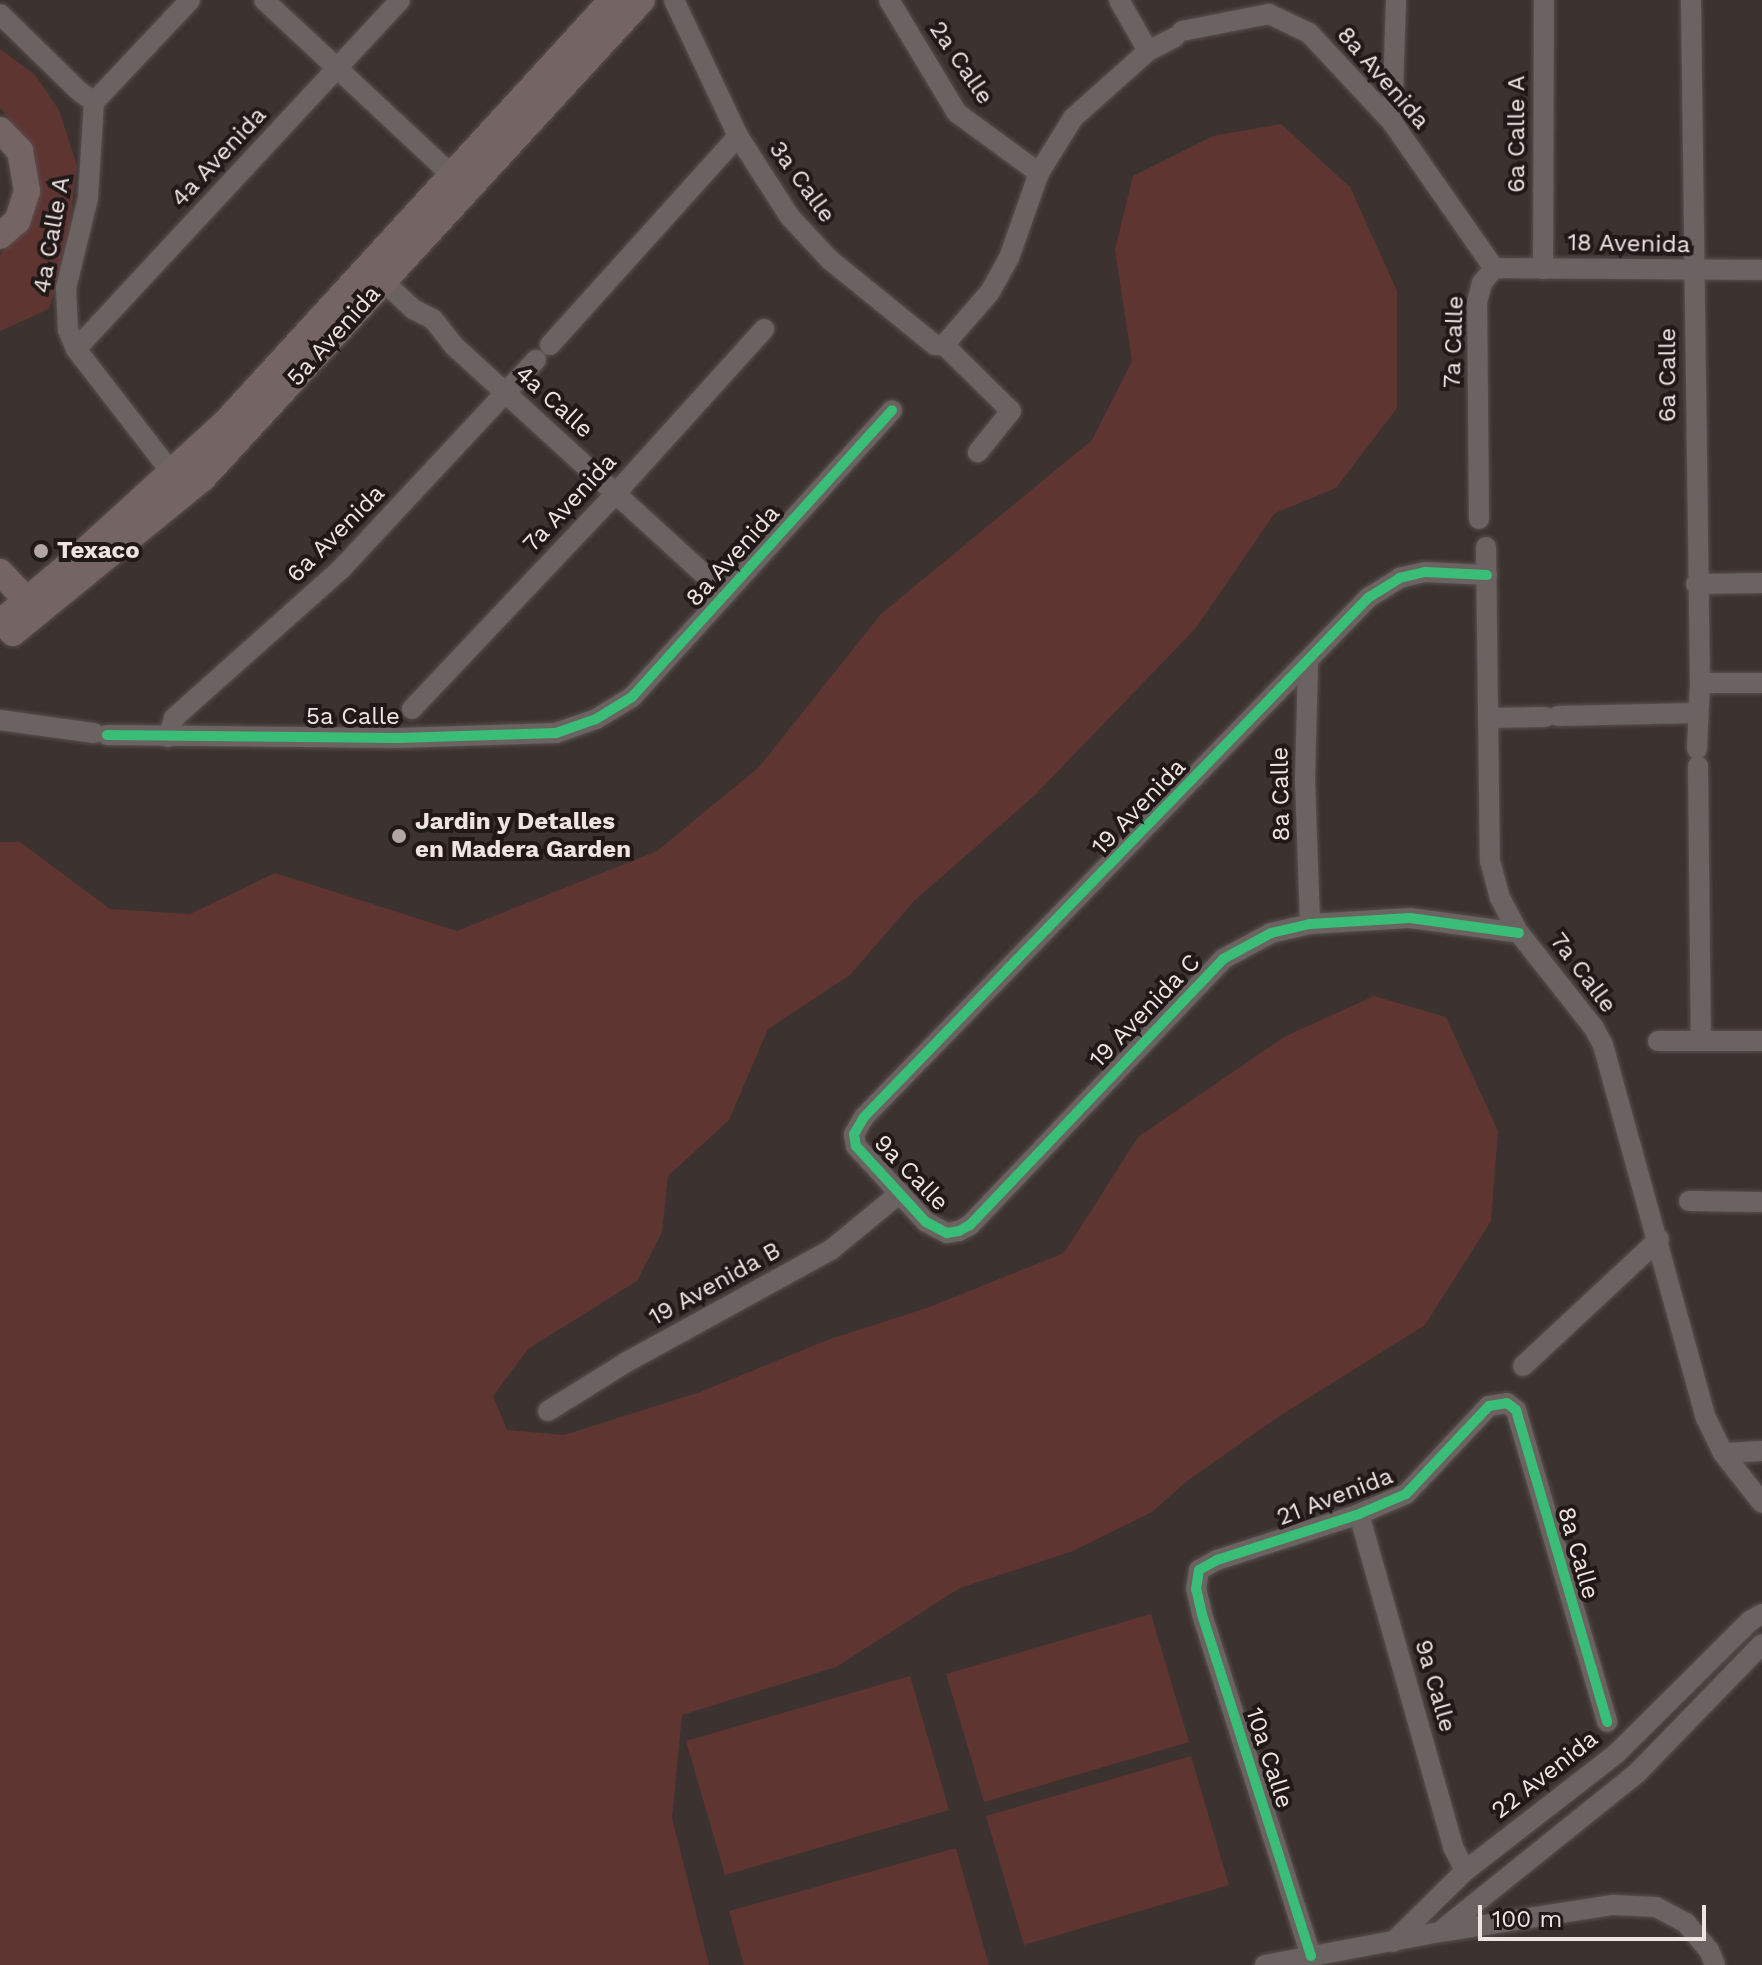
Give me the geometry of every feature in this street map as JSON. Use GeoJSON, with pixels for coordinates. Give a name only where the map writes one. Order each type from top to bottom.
{"type":"FeatureCollection","features":[{"type":"Feature","properties":{"kind":"main road","name":"5a Avenida"},"geometry":{"type":"LineString","coordinates":[[3,628],[202,479],[383,281],[612,0]]}},
{"type":"Feature","properties":{"kind":"main road","name":"5a Avenida"},"geometry":{"type":"LineString","coordinates":[[33,607],[225,423],[642,0]]}},
{"type":"Feature","properties":{"kind":"main road"},"geometry":{"type":"LineString","coordinates":[[0,130],[20,151],[27,191],[17,221],[0,236]]}},
{"type":"Feature","properties":{"kind":"main road"},"geometry":{"type":"LineString","coordinates":[[0,572],[33,607]]}},
{"type":"Feature","properties":{"kind":"street"},"geometry":{"type":"LineString","coordinates":[[0,14],[94,102],[190,0]]}},
{"type":"Feature","properties":{"kind":"street"},"geometry":{"type":"LineString","coordinates":[[264,0],[460,183]]}},
{"type":"Feature","properties":{"kind":"street","name":"4a Avenida"},"geometry":{"type":"LineString","coordinates":[[76,349],[400,0]]}},
{"type":"Feature","properties":{"kind":"street","name":"3a Calle"},"geometry":{"type":"LineString","coordinates":[[674,0],[738,136],[790,217],[830,260],[935,345],[944,345],[1011,411],[978,452]]}},
{"type":"Feature","properties":{"kind":"street","name":"2a Calle"},"geometry":{"type":"LineString","coordinates":[[889,0],[957,113],[1039,173]]}},
{"type":"Feature","properties":{"kind":"street"},"geometry":{"type":"LineString","coordinates":[[1119,0],[1148,51]]}},
{"type":"Feature","properties":{"kind":"street"},"geometry":{"type":"LineString","coordinates":[[1392,122],[1396,0]]}},
{"type":"Feature","properties":{"kind":"street","name":"6a Calle A"},"geometry":{"type":"LineString","coordinates":[[1543,269],[1544,0]]}},
{"type":"Feature","properties":{"kind":"street","name":"6a Calle"},"geometry":{"type":"LineString","coordinates":[[1691,0],[1696,584],[1700,683],[1697,713],[1701,1041]]}},
{"type":"Feature","properties":{"kind":"street","name":"8a Avenida"},"geometry":{"type":"LineString","coordinates":[[944,345],[990,292],[1009,258],[1039,173],[1073,118],[1148,51],[1178,34],[1268,7],[1309,33],[1392,122],[1494,268]]}},
{"type":"Feature","properties":{"kind":"street","name":"4a Calle A"},"geometry":{"type":"LineString","coordinates":[[94,102],[88,198],[66,288],[68,330],[76,349],[171,472]]}},
{"type":"Feature","properties":{"kind":"street","name":"6a Avenida"},"geometry":{"type":"LineString","coordinates":[[168,737],[174,718],[341,569],[506,393],[738,136]]}},
{"type":"Feature","properties":{"kind":"street","name":"18 Avenida"},"geometry":{"type":"LineString","coordinates":[[1494,268],[1762,270]]}},
{"type":"Feature","properties":{"kind":"street","name":"7a Calle"},"geometry":{"type":"LineString","coordinates":[[1479,519],[1477,302],[1482,283],[1494,268]]}},
{"type":"Feature","properties":{"kind":"street","name":"4a Calle"},"geometry":{"type":"LineString","coordinates":[[383,281],[413,309],[424,327],[440,342],[453,345],[726,594]]}},
{"type":"Feature","properties":{"kind":"street","name":"7a Avenida"},"geometry":{"type":"LineString","coordinates":[[412,709],[616,493],[764,329]]}},
{"type":"Feature","properties":{"kind":"street","name":"8a Avenida"},"geometry":{"type":"LineString","coordinates":[[596,719],[632,697],[892,410]]}},
{"type":"Feature","properties":{"kind":"street","name":"7a Calle"},"geometry":{"type":"LineString","coordinates":[[1486,547],[1490,861],[1500,898],[1519,933],[1594,1028],[1603,1045],[1706,1418],[1723,1453],[1762,1503]]}},
{"type":"Feature","properties":{"kind":"street","name":"19 Avenida"},"geometry":{"type":"LineString","coordinates":[[854,1134],[888,1092],[1308,664],[1369,597],[1400,578],[1425,572],[1487,575]]}},
{"type":"Feature","properties":{"kind":"street"},"geometry":{"type":"LineString","coordinates":[[1696,584],[1762,583]]}},
{"type":"Feature","properties":{"kind":"street","name":"8a Calle"},"geometry":{"type":"LineString","coordinates":[[1308,664],[1305,780],[1310,924]]}},
{"type":"Feature","properties":{"kind":"street"},"geometry":{"type":"LineString","coordinates":[[1700,683],[1762,683]]}},
{"type":"Feature","properties":{"kind":"street"},"geometry":{"type":"LineString","coordinates":[[1488,718],[1697,713]]}},
{"type":"Feature","properties":{"kind":"street","name":"5a Calle"},"geometry":{"type":"LineString","coordinates":[[0,720],[101,734],[398,738],[556,733],[596,719]]}},
{"type":"Feature","properties":{"kind":"street","name":"19 Avenida C"},"geometry":{"type":"LineString","coordinates":[[947,1233],[970,1225],[1223,959],[1271,933],[1310,924],[1410,918],[1519,933]]}},
{"type":"Feature","properties":{"kind":"street"},"geometry":{"type":"LineString","coordinates":[[1658,1041],[1762,1041]]}},
{"type":"Feature","properties":{"kind":"street","name":"9a Calle"},"geometry":{"type":"LineString","coordinates":[[854,1134],[856,1146],[926,1222],[947,1233]]}},
{"type":"Feature","properties":{"kind":"street","name":"19 Avenida B"},"geometry":{"type":"LineString","coordinates":[[548,1411],[625,1363],[832,1249],[900,1193]]}},
{"type":"Feature","properties":{"kind":"street"},"geometry":{"type":"LineString","coordinates":[[1689,1201],[1762,1202]]}},
{"type":"Feature","properties":{"kind":"street"},"geometry":{"type":"LineString","coordinates":[[1523,1366],[1659,1239]]}},
{"type":"Feature","properties":{"kind":"street","name":"8a Calle"},"geometry":{"type":"LineString","coordinates":[[1503,1402],[1516,1410],[1607,1722]]}},
{"type":"Feature","properties":{"kind":"street","name":"21 Avenida"},"geometry":{"type":"LineString","coordinates":[[1199,1570],[1217,1560],[1359,1514],[1406,1494],[1489,1406],[1503,1402]]}},
{"type":"Feature","properties":{"kind":"street"},"geometry":{"type":"LineString","coordinates":[[1723,1453],[1762,1451]]}},
{"type":"Feature","properties":{"kind":"street","name":"9a Calle"},"geometry":{"type":"LineString","coordinates":[[1359,1514],[1453,1847],[1465,1871]]}},
{"type":"Feature","properties":{"kind":"street","name":"10a Calle"},"geometry":{"type":"LineString","coordinates":[[1199,1570],[1196,1589],[1202,1614],[1311,1956]]}},
{"type":"Feature","properties":{"kind":"street","name":"22 Avenida"},"geometry":{"type":"LineString","coordinates":[[1393,1942],[1465,1871],[1616,1754],[1758,1614]]}},
{"type":"Feature","properties":{"kind":"street"},"geometry":{"type":"LineString","coordinates":[[1440,1932],[1638,1772],[1762,1644]]}},
{"type":"Feature","properties":{"kind":"street"},"geometry":{"type":"LineString","coordinates":[[1616,1754],[1638,1772]]}},
{"type":"Feature","properties":{"kind":"street"},"geometry":{"type":"LineString","coordinates":[[1265,1965],[1440,1932],[1613,1905],[1656,1907],[1686,1923],[1709,1950],[1715,1965]]}},
{"type":"Feature","properties":{"kind":"shaded area"},"geometry":{"type":"Polygon","coordinates":[[[0,49],[35,75],[59,110],[77,166],[66,256],[49,309],[0,331],[0,255],[36,206],[34,149],[0,108],[0,49]]]}},
{"type":"Feature","properties":{"kind":"shaded area"},"geometry":{"type":"Polygon","coordinates":[[[1281,124],[1350,187],[1397,291],[1397,408],[1336,488],[1275,513],[1195,629],[1034,796],[914,901],[850,975],[768,1029],[729,1120],[668,1176],[662,1232],[637,1281],[528,1349],[493,1396],[507,1430],[564,1435],[700,1392],[830,1339],[927,1308],[1064,1253],[1138,1137],[1284,1037],[1374,996],[1446,1017],[1498,1131],[1491,1221],[1425,1325],[1278,1417],[1187,1481],[1152,1512],[1073,1551],[960,1588],[836,1667],[682,1715],[672,1818],[709,1965],[0,1965],[0,842],[20,842],[110,909],[190,914],[275,873],[457,931],[657,851],[759,767],[881,614],[1092,440],[1132,361],[1115,250],[1133,176],[1213,136],[1281,124]]]}},
{"type":"Feature","properties":{"kind":"shaded area"},"geometry":{"type":"Polygon","coordinates":[[[1151,1614],[1189,1742],[984,1802],[946,1674],[1151,1614]]]}},
{"type":"Feature","properties":{"kind":"shaded area"},"geometry":{"type":"Polygon","coordinates":[[[910,1676],[949,1810],[725,1875],[686,1741],[910,1676]]]}},
{"type":"Feature","properties":{"kind":"shaded area"},"geometry":{"type":"Polygon","coordinates":[[[1191,1756],[1229,1885],[1024,1945],[986,1816],[1191,1756]]]}},
{"type":"Feature","properties":{"kind":"shaded area"},"geometry":{"type":"Polygon","coordinates":[[[956,1848],[989,1965],[744,1965],[729,1911],[956,1848]]]}},
{"type":"Feature","properties":{"kind":"cycle path"},"geometry":{"type":"LineString","coordinates":[[107,735],[398,738],[556,733],[596,719],[632,697],[892,410]]}},
{"type":"Feature","properties":{"kind":"cycle path"},"geometry":{"type":"LineString","coordinates":[[1487,575],[1425,572],[1400,578],[1369,597],[864,1117],[854,1134],[856,1146],[926,1222],[947,1233],[959,1231],[970,1225],[1223,959],[1271,933],[1310,924],[1410,918],[1519,933]]}},
{"type":"Feature","properties":{"kind":"cycle path"},"geometry":{"type":"LineString","coordinates":[[1311,1956],[1202,1614],[1196,1589],[1199,1570],[1217,1560],[1359,1514],[1406,1494],[1489,1406],[1507,1403],[1516,1410],[1607,1722]]}},
{"type":"Feature","properties":{"kind":"place","name":"Texaco"},"geometry":{"type":"Point","coordinates":[41,551]}},
{"type":"Feature","properties":{"kind":"place","name":"Jardin y Detalles en Madera Garden"},"geometry":{"type":"Point","coordinates":[399,836]}}]}
